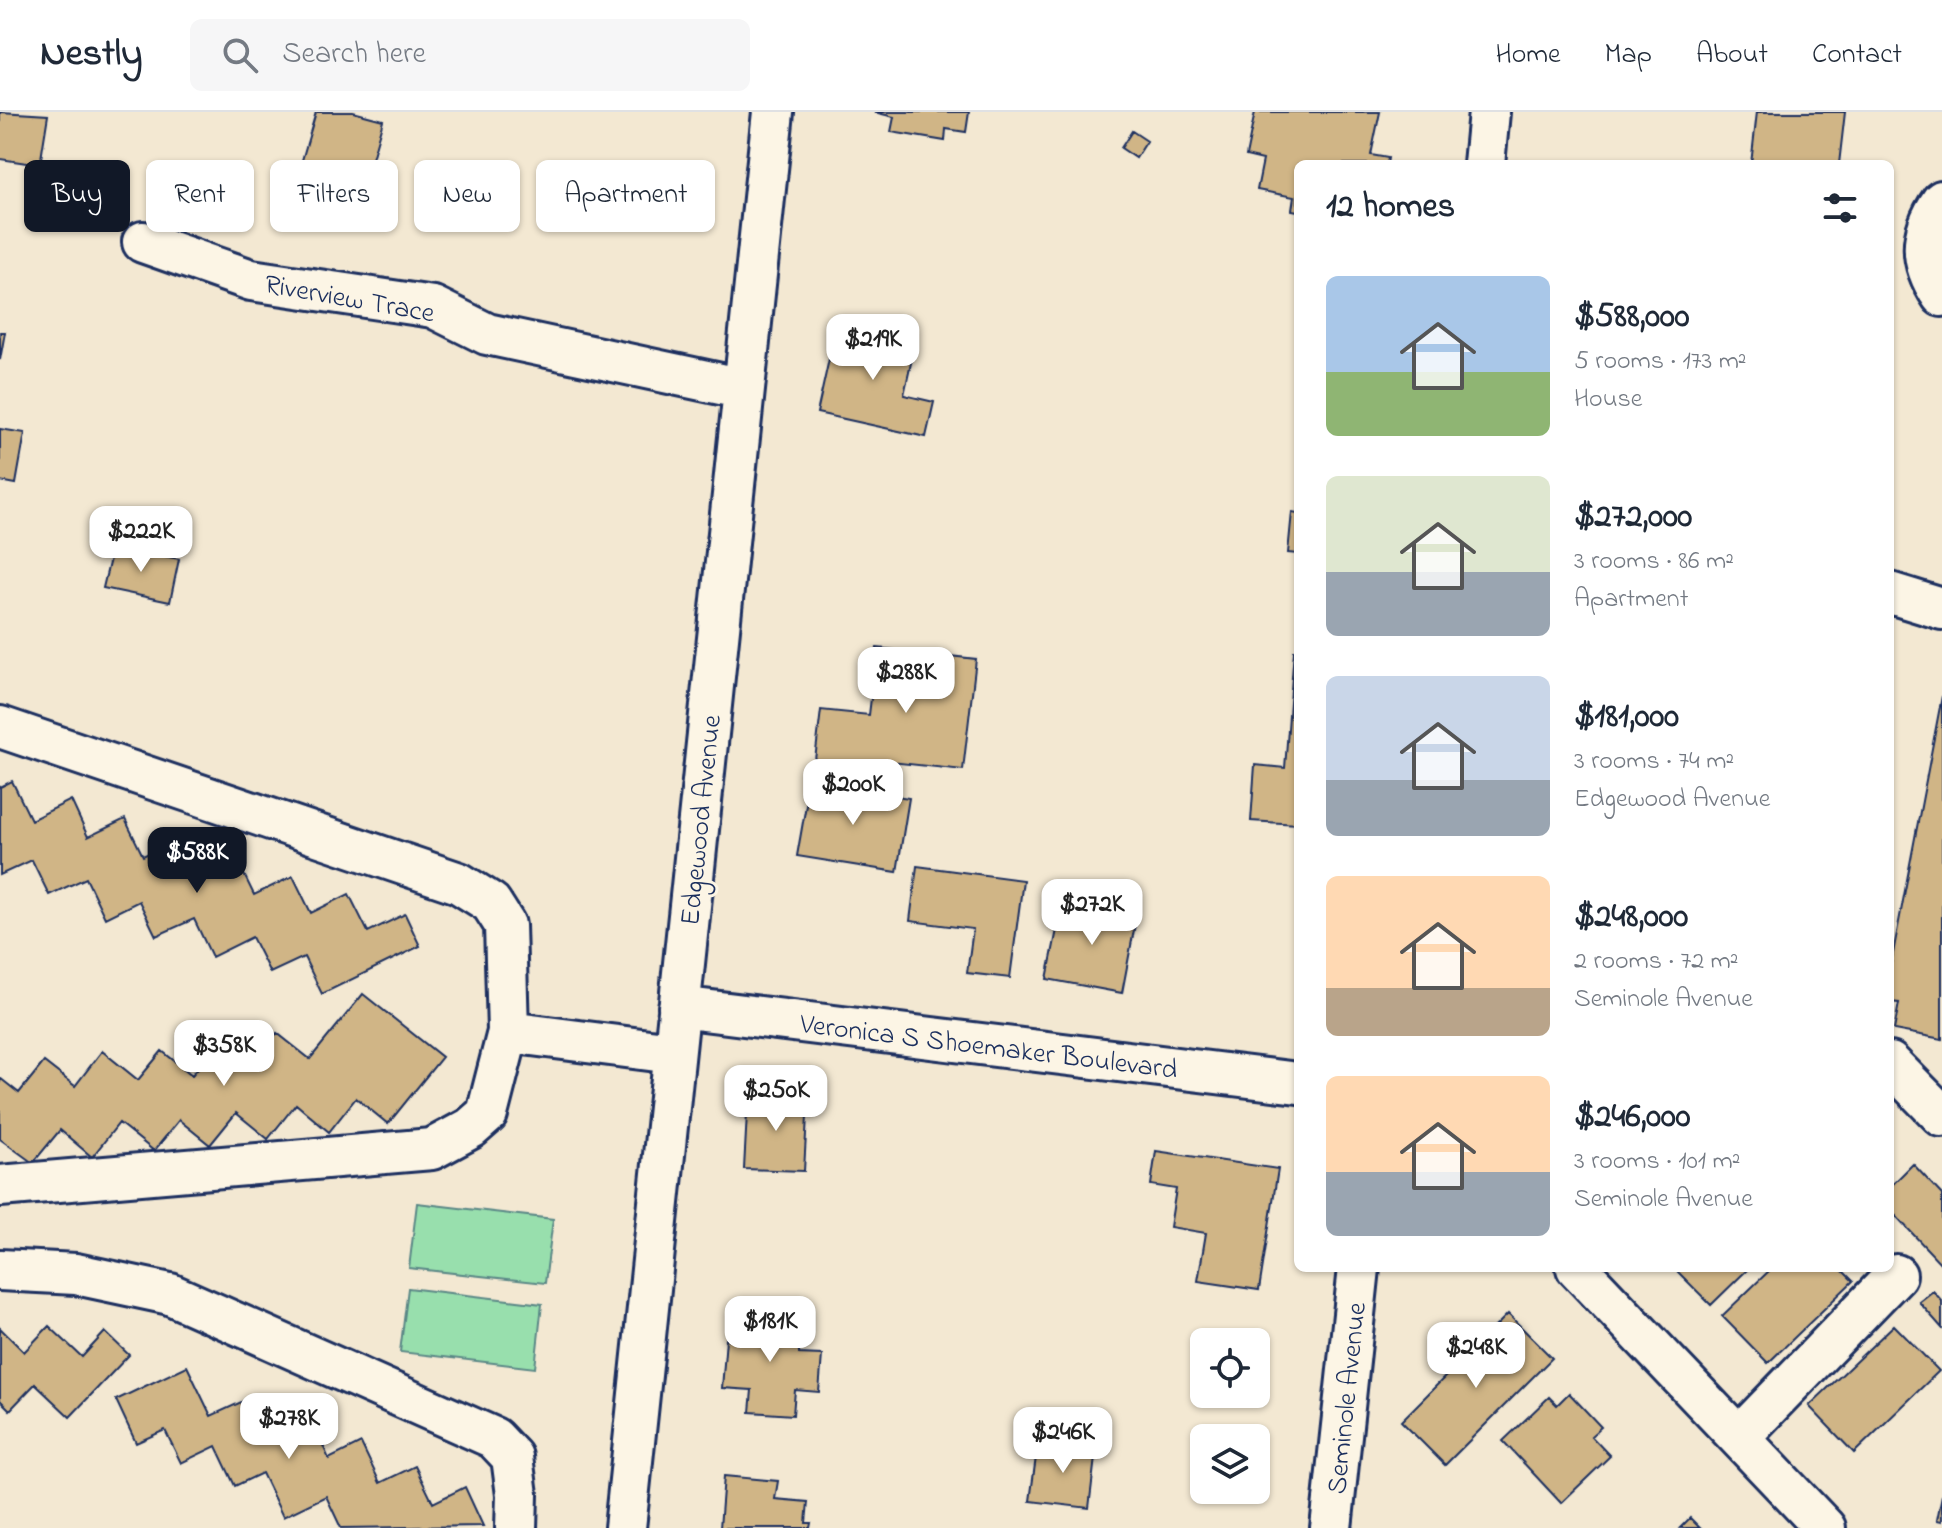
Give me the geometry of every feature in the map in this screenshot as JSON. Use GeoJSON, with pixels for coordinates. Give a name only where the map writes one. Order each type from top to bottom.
{"type":"FeatureCollection","features":[{"type":"Feature","properties":{"kind":"street","name":"Edgewood Avenue"},"geometry":{"type":"LineString","coordinates":[[625,1528],[773,112]]}},
{"type":"Feature","properties":{"kind":"street"},"geometry":{"type":"LineString","coordinates":[[1484,160],[1489,112]]}},
{"type":"Feature","properties":{"kind":"street"},"geometry":{"type":"LineString","coordinates":[[1942,201],[1929,220],[1923,243],[1925,266],[1942,296]]}},
{"type":"Feature","properties":{"kind":"street","name":"Riverview Trace"},"geometry":{"type":"LineString","coordinates":[[143,242],[251,280],[433,307],[487,334],[744,389]]}},
{"type":"Feature","properties":{"kind":"street"},"geometry":{"type":"LineString","coordinates":[[1894,594],[1942,609]]}},
{"type":"Feature","properties":{"kind":"street"},"geometry":{"type":"LineString","coordinates":[[0,727],[459,883],[491,903],[505,925],[508,1032],[487,1114],[471,1128],[432,1149],[0,1186]]}},
{"type":"Feature","properties":{"kind":"street","name":"Veronica S Shoemaker Boulevard"},"geometry":{"type":"LineString","coordinates":[[679,1007],[1294,1083]]}},
{"type":"Feature","properties":{"kind":"street"},"geometry":{"type":"LineString","coordinates":[[508,1032],[673,1053]]}},
{"type":"Feature","properties":{"kind":"street"},"geometry":{"type":"LineString","coordinates":[[1894,1067],[1942,1116]]}},
{"type":"Feature","properties":{"kind":"street"},"geometry":{"type":"LineString","coordinates":[[0,1270],[76,1274],[170,1294],[494,1438],[512,1457],[517,1495],[516,1528]]}},
{"type":"Feature","properties":{"kind":"street","name":"Seminole Avenue"},"geometry":{"type":"LineString","coordinates":[[1331,1528],[1359,1272]]}},
{"type":"Feature","properties":{"kind":"street"},"geometry":{"type":"LineString","coordinates":[[1581,1272],[1825,1528]]}},
{"type":"Feature","properties":{"kind":"street"},"geometry":{"type":"LineString","coordinates":[[1739,1437],[1896,1275]]}},
{"type":"Feature","properties":{"kind":"green space"},"geometry":{"type":"Polygon","coordinates":[[[417,1203],[553,1219],[545,1283],[409,1268],[417,1203]]]}},
{"type":"Feature","properties":{"kind":"green space"},"geometry":{"type":"Polygon","coordinates":[[[408,1288],[542,1304],[535,1368],[400,1352],[408,1288]]]}},
{"type":"Feature","properties":{"kind":"building"},"geometry":{"type":"Polygon","coordinates":[[[0,112],[48,115],[41,160],[24,160],[24,163],[0,159],[0,112]]]}},
{"type":"Feature","properties":{"kind":"building"},"geometry":{"type":"Polygon","coordinates":[[[316,112],[353,112],[383,120],[372,160],[302,160],[316,112]]]}},
{"type":"Feature","properties":{"kind":"building"},"geometry":{"type":"Polygon","coordinates":[[[874,112],[969,112],[966,132],[946,129],[945,141],[891,132],[894,117],[874,112]]]}},
{"type":"Feature","properties":{"kind":"building"},"geometry":{"type":"Polygon","coordinates":[[[1255,112],[1380,112],[1371,155],[1388,158],[1294,160],[1294,197],[1257,190],[1263,160],[1246,156],[1255,112]]]}},
{"type":"Feature","properties":{"kind":"building"},"geometry":{"type":"Polygon","coordinates":[[[1757,112],[1845,112],[1839,160],[1751,160],[1757,112]]]}},
{"type":"Feature","properties":{"kind":"building"},"geometry":{"type":"Polygon","coordinates":[[[1132,131],[1147,141],[1136,158],[1121,148],[1132,131]]]}},
{"type":"Feature","properties":{"kind":"building"},"geometry":{"type":"Polygon","coordinates":[[[837,323],[916,340],[904,395],[934,402],[926,437],[817,413],[837,323]]]}},
{"type":"Feature","properties":{"kind":"building"},"geometry":{"type":"Polygon","coordinates":[[[0,332],[5,332],[0,360],[0,332]]]}},
{"type":"Feature","properties":{"kind":"building"},"geometry":{"type":"Polygon","coordinates":[[[0,429],[25,433],[16,484],[0,481],[0,429]]]}},
{"type":"Feature","properties":{"kind":"building"},"geometry":{"type":"Polygon","coordinates":[[[1292,512],[1294,554],[1288,553],[1292,512]]]}},
{"type":"Feature","properties":{"kind":"building"},"geometry":{"type":"Polygon","coordinates":[[[113,546],[179,559],[170,602],[103,588],[113,546]]]}},
{"type":"Feature","properties":{"kind":"building"},"geometry":{"type":"Polygon","coordinates":[[[877,648],[976,659],[963,770],[882,761],[881,768],[815,760],[821,710],[869,715],[877,648]]]}},
{"type":"Feature","properties":{"kind":"building"},"geometry":{"type":"Polygon","coordinates":[[[1294,651],[1294,824],[1251,821],[1255,765],[1285,768],[1294,651]]]}},
{"type":"Feature","properties":{"kind":"building"},"geometry":{"type":"Polygon","coordinates":[[[1942,696],[1942,1039],[1894,1030],[1899,1003],[1894,1002],[1894,948],[1942,696]]]}},
{"type":"Feature","properties":{"kind":"building"},"geometry":{"type":"Polygon","coordinates":[[[12,781],[31,820],[71,800],[88,837],[125,819],[143,856],[178,839],[196,875],[235,856],[254,895],[293,876],[311,913],[349,894],[368,932],[405,914],[420,946],[322,994],[304,957],[270,973],[252,937],[212,957],[194,919],[156,936],[139,901],[105,918],[86,878],[49,895],[32,860],[0,875],[0,787],[12,781]]]}},
{"type":"Feature","properties":{"kind":"building"},"geometry":{"type":"Polygon","coordinates":[[[810,782],[909,798],[897,872],[797,856],[810,782]]]}},
{"type":"Feature","properties":{"kind":"building"},"geometry":{"type":"Polygon","coordinates":[[[917,866],[1023,880],[1010,978],[967,973],[973,929],[910,921],[917,866]]]}},
{"type":"Feature","properties":{"kind":"building"},"geometry":{"type":"Polygon","coordinates":[[[1063,900],[1137,914],[1122,993],[1047,979],[1063,900]]]}},
{"type":"Feature","properties":{"kind":"building"},"geometry":{"type":"Polygon","coordinates":[[[363,994],[442,1057],[388,1124],[356,1098],[329,1132],[296,1104],[268,1139],[236,1113],[210,1145],[179,1120],[154,1151],[119,1123],[92,1157],[60,1130],[33,1163],[0,1139],[0,1078],[19,1093],[44,1062],[75,1086],[102,1051],[138,1080],[162,1051],[192,1075],[222,1039],[251,1064],[277,1033],[310,1059],[363,994]]]}},
{"type":"Feature","properties":{"kind":"building"},"geometry":{"type":"Polygon","coordinates":[[[748,1094],[808,1097],[804,1171],[744,1169],[748,1094]]]}},
{"type":"Feature","properties":{"kind":"building"},"geometry":{"type":"Polygon","coordinates":[[[1156,1151],[1278,1169],[1259,1290],[1198,1281],[1206,1233],[1170,1227],[1176,1189],[1151,1185],[1156,1151]]]}},
{"type":"Feature","properties":{"kind":"building"},"geometry":{"type":"Polygon","coordinates":[[[1913,1164],[1942,1195],[1942,1265],[1896,1216],[1894,1218],[1894,1183],[1913,1164]]]}},
{"type":"Feature","properties":{"kind":"building"},"geometry":{"type":"Polygon","coordinates":[[[1678,1272],[1745,1272],[1711,1305],[1678,1272]]]}},
{"type":"Feature","properties":{"kind":"building"},"geometry":{"type":"Polygon","coordinates":[[[1768,1272],[1844,1272],[1853,1281],[1768,1363],[1722,1316],[1768,1272]]]}},
{"type":"Feature","properties":{"kind":"building"},"geometry":{"type":"Polygon","coordinates":[[[1933,1291],[1942,1301],[1942,1328],[1919,1302],[1933,1291]]]}},
{"type":"Feature","properties":{"kind":"building"},"geometry":{"type":"Polygon","coordinates":[[[746,1312],[795,1315],[793,1346],[799,1347],[799,1354],[822,1355],[819,1392],[795,1390],[793,1415],[750,1412],[752,1390],[722,1388],[726,1339],[744,1340],[746,1312]]]}},
{"type":"Feature","properties":{"kind":"building"},"geometry":{"type":"Polygon","coordinates":[[[1508,1314],[1552,1358],[1445,1465],[1401,1421],[1508,1314]]]}},
{"type":"Feature","properties":{"kind":"building"},"geometry":{"type":"Polygon","coordinates":[[[1894,1325],[1939,1371],[1854,1453],[1809,1406],[1894,1325]]]}},
{"type":"Feature","properties":{"kind":"building"},"geometry":{"type":"Polygon","coordinates":[[[49,1326],[82,1357],[105,1332],[129,1355],[70,1417],[35,1384],[10,1410],[0,1400],[0,1328],[24,1352],[49,1326]]]}},
{"type":"Feature","properties":{"kind":"building"},"geometry":{"type":"Polygon","coordinates":[[[187,1366],[211,1416],[250,1398],[271,1443],[313,1423],[329,1459],[361,1443],[380,1483],[415,1466],[433,1503],[465,1487],[483,1526],[341,1528],[326,1496],[283,1517],[262,1473],[235,1486],[216,1446],[181,1463],[165,1430],[136,1443],[116,1400],[187,1366]]]}},
{"type":"Feature","properties":{"kind":"building"},"geometry":{"type":"Polygon","coordinates":[[[1569,1393],[1601,1427],[1591,1436],[1610,1456],[1561,1503],[1503,1441],[1549,1397],[1557,1405],[1569,1393]]]}},
{"type":"Feature","properties":{"kind":"building"},"geometry":{"type":"Polygon","coordinates":[[[1038,1442],[1096,1449],[1089,1508],[1030,1501],[1038,1442]]]}},
{"type":"Feature","properties":{"kind":"building"},"geometry":{"type":"Polygon","coordinates":[[[724,1476],[778,1481],[775,1499],[808,1502],[806,1523],[811,1523],[810,1528],[720,1528],[724,1476]]]}},
{"type":"Feature","properties":{"kind":"building"},"geometry":{"type":"Polygon","coordinates":[[[1942,1495],[1942,1521],[1937,1520],[1942,1495]]]}},
{"type":"Feature","properties":{"kind":"building"},"geometry":{"type":"Polygon","coordinates":[[[1690,1518],[1700,1528],[1680,1528],[1690,1518]]]}}]}
